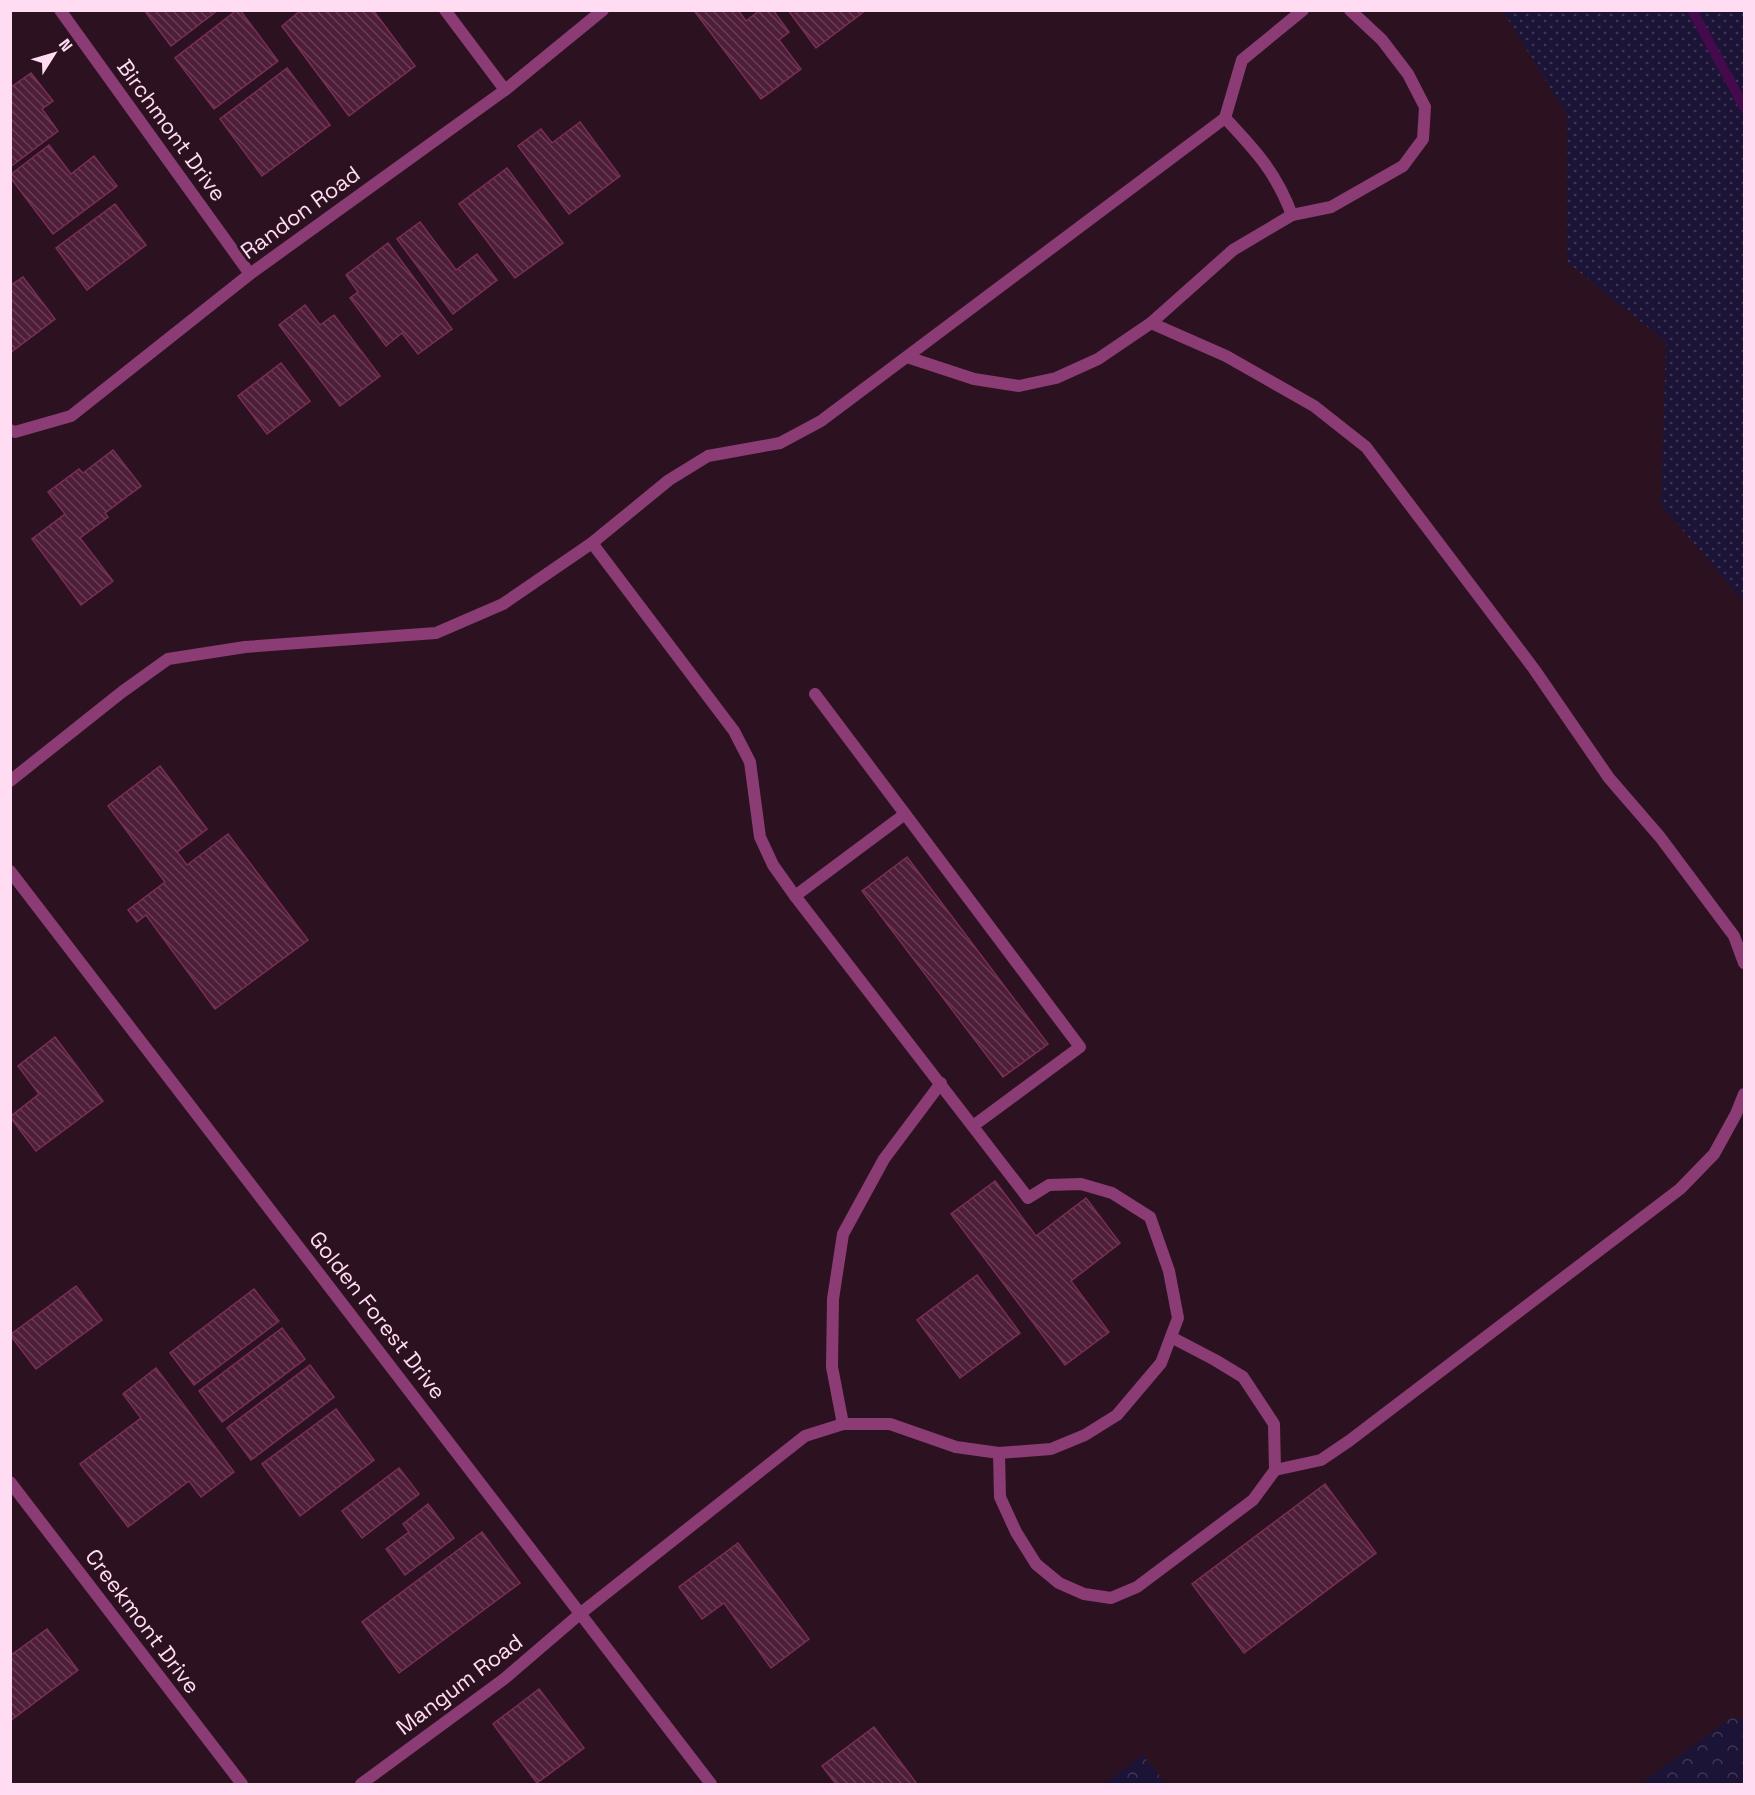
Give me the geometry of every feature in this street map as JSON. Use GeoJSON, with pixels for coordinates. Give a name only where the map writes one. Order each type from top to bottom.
{"type":"FeatureCollection","features":[{"type":"Feature","properties":{"kind":"street","name":"Birchmont Drive"},"geometry":{"type":"LineString","coordinates":[[60,10],[250,274]]}},
{"type":"Feature","properties":{"kind":"street"},"geometry":{"type":"LineString","coordinates":[[445,10],[505,90]]}},
{"type":"Feature","properties":{"kind":"street","name":"Randon Road"},"geometry":{"type":"LineString","coordinates":[[13,431],[71,416],[250,274],[505,90],[603,10]]}},
{"type":"Feature","properties":{"kind":"street"},"geometry":{"type":"LineString","coordinates":[[10,781],[122,692],[168,659],[245,647],[436,633],[503,604],[592,543],[669,480],[708,456],[780,443],[821,421],[1225,118],[1242,60],[1303,10]]}},
{"type":"Feature","properties":{"kind":"street"},"geometry":{"type":"LineString","coordinates":[[907,357],[974,379],[1019,386],[1056,378],[1098,359],[1151,323],[1233,250],[1292,215],[1331,207],[1360,193],[1402,166],[1423,139],[1425,107],[1408,74],[1382,40],[1350,10]]}},
{"type":"Feature","properties":{"kind":"street"},"geometry":{"type":"LineString","coordinates":[[1225,118],[1263,159],[1283,190],[1292,215]]}},
{"type":"Feature","properties":{"kind":"street"},"geometry":{"type":"LineString","coordinates":[[1151,323],[1226,356],[1304,401],[1366,447],[1534,669],[1610,778],[1660,837],[1734,936],[1744,963]]}},
{"type":"Feature","properties":{"kind":"street"},"geometry":{"type":"LineString","coordinates":[[592,543],[734,731],[750,762],[760,837],[773,865],[973,1126],[1080,1047],[815,694]]}},
{"type":"Feature","properties":{"kind":"street"},"geometry":{"type":"LineString","coordinates":[[795,896],[905,814]]}},
{"type":"Feature","properties":{"kind":"street","name":"Golden Forest Drive"},"geometry":{"type":"LineString","coordinates":[[10,871],[711,1785]]}},
{"type":"Feature","properties":{"kind":"street"},"geometry":{"type":"LineString","coordinates":[[843,1424],[832,1367],[833,1299],[843,1234],[884,1159],[940,1083]]}},
{"type":"Feature","properties":{"kind":"street"},"geometry":{"type":"LineString","coordinates":[[1275,1470],[1321,1460],[1348,1442],[1680,1189],[1714,1154],[1744,1094]]}},
{"type":"Feature","properties":{"kind":"street","name":"Mangum Road"},"geometry":{"type":"LineString","coordinates":[[361,1785],[504,1679],[581,1613],[805,1436],[843,1424],[890,1424],[956,1447],[999,1453],[1051,1449],[1085,1435],[1117,1415],[1161,1363],[1178,1318],[1169,1271],[1150,1217],[1112,1193],[1081,1184],[1049,1185],[1028,1198],[973,1126]]}},
{"type":"Feature","properties":{"kind":"street"},"geometry":{"type":"LineString","coordinates":[[999,1453],[1000,1497],[1016,1532],[1036,1564],[1059,1583],[1084,1594],[1111,1598],[1137,1587],[1253,1500],[1275,1470],[1274,1424],[1243,1377],[1171,1337]]}},
{"type":"Feature","properties":{"kind":"street","name":"Creekmont Drive"},"geometry":{"type":"LineString","coordinates":[[10,1482],[242,1785]]}},
{"type":"Feature","properties":{"kind":"green space"},"geometry":{"type":"Polygon","coordinates":[[[1503,11],[1744,11],[1744,602],[1661,505],[1666,342],[1567,262],[1567,115],[1503,11]]]}},
{"type":"Feature","properties":{"kind":"green space"},"geometry":{"type":"Polygon","coordinates":[[[1731,1718],[1744,1719],[1744,1784],[1640,1784],[1731,1718]]]}},
{"type":"Feature","properties":{"kind":"green space"},"geometry":{"type":"Polygon","coordinates":[[[1143,1755],[1166,1784],[1104,1784],[1143,1755]]]}},
{"type":"Feature","properties":{"kind":"building"},"geometry":{"type":"Polygon","coordinates":[[[144,10],[218,10],[171,46],[144,10]]]}},
{"type":"Feature","properties":{"kind":"building"},"geometry":{"type":"Polygon","coordinates":[[[240,10],[278,61],[214,109],[175,58],[240,10]]]}},
{"type":"Feature","properties":{"kind":"building"},"geometry":{"type":"Polygon","coordinates":[[[301,10],[373,10],[415,66],[349,116],[282,26],[301,10]]]}},
{"type":"Feature","properties":{"kind":"building"},"geometry":{"type":"Polygon","coordinates":[[[698,10],[738,10],[746,21],[760,10],[773,10],[789,32],[779,40],[801,69],[761,99],[695,12],[698,10]]]}},
{"type":"Feature","properties":{"kind":"building"},"geometry":{"type":"Polygon","coordinates":[[[788,10],[866,10],[816,48],[788,10]]]}},
{"type":"Feature","properties":{"kind":"building"},"geometry":{"type":"Polygon","coordinates":[[[287,68],[330,125],[262,176],[220,119],[287,68]]]}},
{"type":"Feature","properties":{"kind":"building"},"geometry":{"type":"Polygon","coordinates":[[[31,73],[53,101],[42,109],[58,131],[10,167],[10,88],[31,73]]]}},
{"type":"Feature","properties":{"kind":"building"},"geometry":{"type":"Polygon","coordinates":[[[580,122],[620,176],[569,214],[518,146],[541,129],[552,143],[580,122]]]}},
{"type":"Feature","properties":{"kind":"building"},"geometry":{"type":"Polygon","coordinates":[[[49,145],[71,174],[94,156],[117,186],[53,234],[10,177],[49,145]]]}},
{"type":"Feature","properties":{"kind":"building"},"geometry":{"type":"Polygon","coordinates":[[[507,168],[563,243],[515,278],[459,204],[507,168]]]}},
{"type":"Feature","properties":{"kind":"building"},"geometry":{"type":"Polygon","coordinates":[[[115,204],[146,245],[87,290],[56,248],[115,204]]]}},
{"type":"Feature","properties":{"kind":"building"},"geometry":{"type":"Polygon","coordinates":[[[420,222],[456,270],[477,254],[497,280],[453,314],[397,239],[420,222]]]}},
{"type":"Feature","properties":{"kind":"building"},"geometry":{"type":"Polygon","coordinates":[[[388,243],[452,329],[418,354],[402,333],[386,346],[350,298],[358,292],[346,275],[388,243]]]}},
{"type":"Feature","properties":{"kind":"building"},"geometry":{"type":"Polygon","coordinates":[[[23,277],[55,319],[10,353],[10,286],[23,277]]]}},
{"type":"Feature","properties":{"kind":"building"},"geometry":{"type":"Polygon","coordinates":[[[305,305],[320,325],[334,315],[380,376],[340,406],[279,325],[305,305]]]}},
{"type":"Feature","properties":{"kind":"building"},"geometry":{"type":"Polygon","coordinates":[[[281,363],[310,401],[267,434],[238,396],[281,363]]]}},
{"type":"Feature","properties":{"kind":"building"},"geometry":{"type":"Polygon","coordinates":[[[113,450],[141,486],[105,513],[108,517],[80,538],[113,581],[81,605],[32,539],[65,514],[48,492],[79,469],[83,473],[113,450]]]}},
{"type":"Feature","properties":{"kind":"building"},"geometry":{"type":"Polygon","coordinates":[[[160,766],[207,829],[177,852],[187,865],[228,834],[308,940],[215,1009],[146,915],[137,922],[128,910],[165,882],[108,806],[160,766]]]}},
{"type":"Feature","properties":{"kind":"building"},"geometry":{"type":"Polygon","coordinates":[[[907,857],[1048,1044],[1003,1077],[862,891],[907,857]]]}},
{"type":"Feature","properties":{"kind":"building"},"geometry":{"type":"Polygon","coordinates":[[[55,1037],[103,1101],[36,1151],[10,1117],[39,1094],[18,1066],[55,1037]]]}},
{"type":"Feature","properties":{"kind":"building"},"geometry":{"type":"Polygon","coordinates":[[[995,1181],[1036,1236],[1086,1198],[1120,1243],[1071,1281],[1109,1332],[1065,1365],[951,1214],[995,1181]]]}},
{"type":"Feature","properties":{"kind":"building"},"geometry":{"type":"Polygon","coordinates":[[[977,1275],[1020,1333],[960,1378],[917,1320],[977,1275]]]}},
{"type":"Feature","properties":{"kind":"building"},"geometry":{"type":"Polygon","coordinates":[[[76,1286],[102,1320],[36,1369],[10,1335],[76,1286]]]}},
{"type":"Feature","properties":{"kind":"building"},"geometry":{"type":"Polygon","coordinates":[[[254,1289],[279,1321],[194,1385],[170,1353],[254,1289]]]}},
{"type":"Feature","properties":{"kind":"building"},"geometry":{"type":"Polygon","coordinates":[[[282,1328],[305,1359],[222,1422],[199,1391],[282,1328]]]}},
{"type":"Feature","properties":{"kind":"building"},"geometry":{"type":"Polygon","coordinates":[[[310,1365],[334,1397],[251,1460],[227,1428],[310,1365]]]}},
{"type":"Feature","properties":{"kind":"building"},"geometry":{"type":"Polygon","coordinates":[[[156,1368],[234,1472],[201,1497],[189,1481],[128,1527],[80,1464],[141,1418],[123,1394],[156,1368]]]}},
{"type":"Feature","properties":{"kind":"building"},"geometry":{"type":"Polygon","coordinates":[[[336,1409],[374,1460],[300,1516],[262,1464],[336,1409]]]}},
{"type":"Feature","properties":{"kind":"building"},"geometry":{"type":"Polygon","coordinates":[[[399,1468],[419,1494],[362,1538],[342,1511],[399,1468]]]}},
{"type":"Feature","properties":{"kind":"building"},"geometry":{"type":"Polygon","coordinates":[[[1325,1484],[1376,1553],[1244,1653],[1192,1584],[1325,1484]]]}},
{"type":"Feature","properties":{"kind":"building"},"geometry":{"type":"Polygon","coordinates":[[[428,1504],[454,1538],[405,1575],[386,1549],[409,1532],[403,1524],[428,1504]]]}},
{"type":"Feature","properties":{"kind":"building"},"geometry":{"type":"Polygon","coordinates":[[[482,1532],[520,1583],[399,1673],[362,1622],[482,1532]]]}},
{"type":"Feature","properties":{"kind":"building"},"geometry":{"type":"Polygon","coordinates":[[[738,1543],[809,1639],[771,1668],[724,1603],[702,1619],[679,1587],[738,1543]]]}},
{"type":"Feature","properties":{"kind":"building"},"geometry":{"type":"Polygon","coordinates":[[[47,1629],[78,1670],[10,1721],[10,1656],[47,1629]]]}},
{"type":"Feature","properties":{"kind":"building"},"geometry":{"type":"Polygon","coordinates":[[[539,1689],[584,1748],[537,1783],[493,1724],[539,1689]]]}},
{"type":"Feature","properties":{"kind":"building"},"geometry":{"type":"Polygon","coordinates":[[[874,1727],[917,1784],[836,1784],[822,1766],[874,1727]]]}},
{"type":"Feature","properties":{"kind":"waterway"},"geometry":{"type":"LineString","coordinates":[[1692,10],[1744,107]]}}]}
